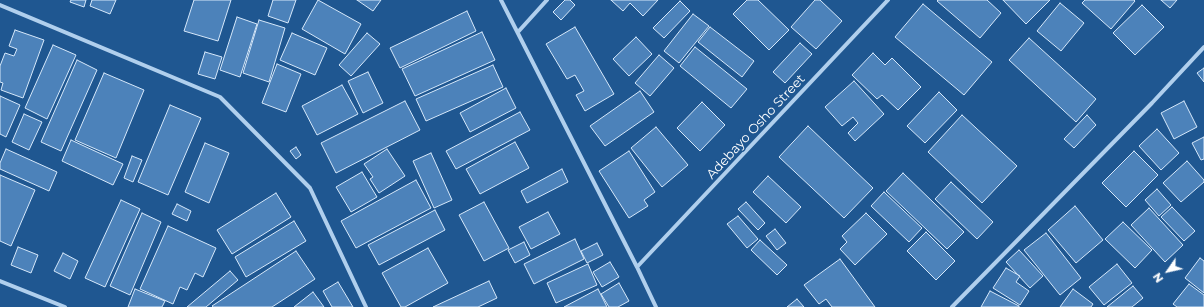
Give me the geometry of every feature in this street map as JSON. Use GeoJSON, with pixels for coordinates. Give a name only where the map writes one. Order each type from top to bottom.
{"type":"FeatureCollection","features":[{"type":"Feature","properties":{"kind":"street"},"geometry":{"type":"LineString","coordinates":[[501,0],[656,307]]}},
{"type":"Feature","properties":{"kind":"street"},"geometry":{"type":"LineString","coordinates":[[518,32],[547,0]]}},
{"type":"Feature","properties":{"kind":"street","name":"Adebayo Osho Street"},"geometry":{"type":"LineString","coordinates":[[637,267],[888,0]]}},
{"type":"Feature","properties":{"kind":"street"},"geometry":{"type":"LineString","coordinates":[[0,5],[220,97],[310,188],[366,307]]}},
{"type":"Feature","properties":{"kind":"street"},"geometry":{"type":"LineString","coordinates":[[952,307],[1146,109],[1204,47]]}},
{"type":"Feature","properties":{"kind":"street"},"geometry":{"type":"LineString","coordinates":[[0,281],[65,307]]}},
{"type":"Feature","properties":{"kind":"building"},"geometry":{"type":"Polygon","coordinates":[[[71,0],[86,0],[84,7],[70,2],[71,0]]]}},
{"type":"Feature","properties":{"kind":"building"},"geometry":{"type":"Polygon","coordinates":[[[92,0],[116,0],[110,14],[90,6],[92,0]]]}},
{"type":"Feature","properties":{"kind":"building"},"geometry":{"type":"Polygon","coordinates":[[[194,0],[231,0],[218,41],[184,31],[194,0]]]}},
{"type":"Feature","properties":{"kind":"building"},"geometry":{"type":"Polygon","coordinates":[[[273,0],[296,0],[288,23],[268,16],[273,0]]]}},
{"type":"Feature","properties":{"kind":"building"},"geometry":{"type":"Polygon","coordinates":[[[318,0],[361,24],[345,54],[302,29],[318,0]]]}},
{"type":"Feature","properties":{"kind":"building"},"geometry":{"type":"Polygon","coordinates":[[[357,0],[381,0],[373,11],[357,0]]]}},
{"type":"Feature","properties":{"kind":"building"},"geometry":{"type":"Polygon","coordinates":[[[565,0],[570,0],[575,5],[561,20],[553,12],[565,0]]]}},
{"type":"Feature","properties":{"kind":"building"},"geometry":{"type":"Polygon","coordinates":[[[611,0],[658,0],[643,16],[630,3],[623,11],[611,0]]]}},
{"type":"Feature","properties":{"kind":"building"},"geometry":{"type":"Polygon","coordinates":[[[747,0],[758,0],[789,30],[769,50],[733,14],[747,0]]]}},
{"type":"Feature","properties":{"kind":"building"},"geometry":{"type":"Polygon","coordinates":[[[815,0],[820,0],[842,21],[816,49],[791,27],[815,0]]]}},
{"type":"Feature","properties":{"kind":"building"},"geometry":{"type":"Polygon","coordinates":[[[987,0],[1001,13],[980,38],[937,1],[987,0]]]}},
{"type":"Feature","properties":{"kind":"building"},"geometry":{"type":"Polygon","coordinates":[[[1003,0],[1050,0],[1026,24],[1003,0]]]}},
{"type":"Feature","properties":{"kind":"building"},"geometry":{"type":"Polygon","coordinates":[[[1085,0],[1135,1],[1111,29],[1082,3],[1085,0]]]}},
{"type":"Feature","properties":{"kind":"building"},"geometry":{"type":"Polygon","coordinates":[[[1161,0],[1177,0],[1170,8],[1161,0]]]}},
{"type":"Feature","properties":{"kind":"building"},"geometry":{"type":"Polygon","coordinates":[[[680,1],[690,11],[664,38],[653,28],[680,1]]]}},
{"type":"Feature","properties":{"kind":"building"},"geometry":{"type":"Polygon","coordinates":[[[1060,3],[1084,23],[1061,51],[1037,31],[1060,3]]]}},
{"type":"Feature","properties":{"kind":"building"},"geometry":{"type":"Polygon","coordinates":[[[923,4],[992,62],[964,95],[895,37],[923,4]]]}},
{"type":"Feature","properties":{"kind":"building"},"geometry":{"type":"Polygon","coordinates":[[[1142,5],[1164,27],[1135,55],[1113,33],[1142,5]]]}},
{"type":"Feature","properties":{"kind":"building"},"geometry":{"type":"Polygon","coordinates":[[[467,11],[476,31],[400,68],[390,48],[467,11]]]}},
{"type":"Feature","properties":{"kind":"building"},"geometry":{"type":"Polygon","coordinates":[[[693,14],[709,26],[679,63],[664,51],[693,14]]]}},
{"type":"Feature","properties":{"kind":"building"},"geometry":{"type":"Polygon","coordinates":[[[237,17],[257,24],[240,77],[220,70],[237,17]]]}},
{"type":"Feature","properties":{"kind":"building"},"geometry":{"type":"Polygon","coordinates":[[[259,20],[285,28],[269,82],[243,73],[259,20]]]}},
{"type":"Feature","properties":{"kind":"building"},"geometry":{"type":"Polygon","coordinates":[[[575,27],[614,94],[585,111],[576,95],[584,91],[575,75],[567,79],[546,44],[575,27]]]}},
{"type":"Feature","properties":{"kind":"building"},"geometry":{"type":"Polygon","coordinates":[[[710,27],[754,61],[742,77],[698,42],[710,27]]]}},
{"type":"Feature","properties":{"kind":"building"},"geometry":{"type":"Polygon","coordinates":[[[15,30],[44,40],[23,98],[1,90],[3,83],[0,82],[0,66],[5,53],[14,56],[17,49],[9,46],[15,30]]]}},
{"type":"Feature","properties":{"kind":"building"},"geometry":{"type":"Polygon","coordinates":[[[482,32],[495,60],[415,96],[402,69],[482,32]]]}},
{"type":"Feature","properties":{"kind":"building"},"geometry":{"type":"Polygon","coordinates":[[[292,33],[327,48],[315,75],[280,60],[292,33]]]}},
{"type":"Feature","properties":{"kind":"building"},"geometry":{"type":"Polygon","coordinates":[[[367,33],[380,44],[351,76],[339,65],[367,33]]]}},
{"type":"Feature","properties":{"kind":"building"},"geometry":{"type":"Polygon","coordinates":[[[636,37],[652,54],[629,76],[613,59],[636,37]]]}},
{"type":"Feature","properties":{"kind":"building"},"geometry":{"type":"Polygon","coordinates":[[[1029,38],[1096,99],[1076,122],[1009,60],[1029,38]]]}},
{"type":"Feature","properties":{"kind":"building"},"geometry":{"type":"Polygon","coordinates":[[[800,43],[812,54],[785,83],[773,72],[800,43]]]}},
{"type":"Feature","properties":{"kind":"building"},"geometry":{"type":"Polygon","coordinates":[[[53,45],[76,55],[47,119],[25,108],[53,45]]]}},
{"type":"Feature","properties":{"kind":"building"},"geometry":{"type":"Polygon","coordinates":[[[695,47],[747,89],[731,108],[680,66],[695,47]]]}},
{"type":"Feature","properties":{"kind":"building"},"geometry":{"type":"Polygon","coordinates":[[[205,52],[222,57],[215,79],[198,74],[205,52]]]}},
{"type":"Feature","properties":{"kind":"building"},"geometry":{"type":"Polygon","coordinates":[[[873,53],[885,65],[892,58],[921,87],[898,110],[882,95],[877,99],[852,75],[873,53]]]}},
{"type":"Feature","properties":{"kind":"building"},"geometry":{"type":"Polygon","coordinates":[[[659,55],[674,68],[650,96],[635,83],[659,55]]]}},
{"type":"Feature","properties":{"kind":"building"},"geometry":{"type":"Polygon","coordinates":[[[77,60],[97,70],[61,151],[41,142],[77,60]]]}},
{"type":"Feature","properties":{"kind":"building"},"geometry":{"type":"Polygon","coordinates":[[[277,64],[301,74],[286,112],[262,103],[277,64]]]}},
{"type":"Feature","properties":{"kind":"building"},"geometry":{"type":"Polygon","coordinates":[[[493,65],[503,87],[426,121],[416,99],[493,65]]]}},
{"type":"Feature","properties":{"kind":"building"},"geometry":{"type":"Polygon","coordinates":[[[1204,68],[1204,82],[1197,73],[1204,68]]]}},
{"type":"Feature","properties":{"kind":"building"},"geometry":{"type":"Polygon","coordinates":[[[368,72],[383,103],[363,113],[348,81],[368,72]]]}},
{"type":"Feature","properties":{"kind":"building"},"geometry":{"type":"Polygon","coordinates":[[[104,73],[144,90],[116,158],[75,140],[104,73]]]}},
{"type":"Feature","properties":{"kind":"building"},"geometry":{"type":"Polygon","coordinates":[[[854,81],[884,114],[855,141],[848,133],[858,123],[853,117],[842,126],[825,107],[854,81]]]}},
{"type":"Feature","properties":{"kind":"building"},"geometry":{"type":"Polygon","coordinates":[[[342,85],[358,114],[317,135],[302,106],[342,85]]]}},
{"type":"Feature","properties":{"kind":"building"},"geometry":{"type":"Polygon","coordinates":[[[506,88],[516,108],[470,132],[460,113],[506,88]]]}},
{"type":"Feature","properties":{"kind":"building"},"geometry":{"type":"Polygon","coordinates":[[[640,91],[654,112],[605,146],[590,126],[640,91]]]}},
{"type":"Feature","properties":{"kind":"building"},"geometry":{"type":"Polygon","coordinates":[[[939,92],[957,110],[925,143],[907,126],[939,92]]]}},
{"type":"Feature","properties":{"kind":"building"},"geometry":{"type":"Polygon","coordinates":[[[0,96],[20,105],[6,137],[0,134],[0,96]]]}},
{"type":"Feature","properties":{"kind":"building"},"geometry":{"type":"Polygon","coordinates":[[[405,101],[420,130],[336,173],[321,143],[405,101]]]}},
{"type":"Feature","properties":{"kind":"building"},"geometry":{"type":"Polygon","coordinates":[[[1184,101],[1197,127],[1174,139],[1161,113],[1184,101]]]}},
{"type":"Feature","properties":{"kind":"building"},"geometry":{"type":"Polygon","coordinates":[[[702,102],[725,125],[700,151],[677,128],[702,102]]]}},
{"type":"Feature","properties":{"kind":"building"},"geometry":{"type":"Polygon","coordinates":[[[170,105],[201,118],[168,195],[138,182],[170,105]]]}},
{"type":"Feature","properties":{"kind":"building"},"geometry":{"type":"Polygon","coordinates":[[[520,112],[530,130],[456,169],[446,151],[520,112]]]}},
{"type":"Feature","properties":{"kind":"building"},"geometry":{"type":"Polygon","coordinates":[[[24,114],[42,122],[29,150],[12,142],[24,114]]]}},
{"type":"Feature","properties":{"kind":"building"},"geometry":{"type":"Polygon","coordinates":[[[962,115],[1017,166],[982,203],[928,152],[962,115]]]}},
{"type":"Feature","properties":{"kind":"building"},"geometry":{"type":"Polygon","coordinates":[[[1087,115],[1096,125],[1074,148],[1064,139],[1087,115]]]}},
{"type":"Feature","properties":{"kind":"building"},"geometry":{"type":"Polygon","coordinates":[[[808,126],[873,188],[844,218],[779,157],[808,126]]]}},
{"type":"Feature","properties":{"kind":"building"},"geometry":{"type":"Polygon","coordinates":[[[656,127],[688,165],[662,187],[631,148],[656,127]]]}},
{"type":"Feature","properties":{"kind":"building"},"geometry":{"type":"Polygon","coordinates":[[[1157,129],[1179,153],[1161,170],[1139,146],[1157,129]]]}},
{"type":"Feature","properties":{"kind":"building"},"geometry":{"type":"Polygon","coordinates":[[[1204,137],[1204,159],[1201,160],[1192,143],[1204,137]]]}},
{"type":"Feature","properties":{"kind":"building"},"geometry":{"type":"Polygon","coordinates":[[[71,140],[123,164],[113,185],[62,161],[71,140]]]}},
{"type":"Feature","properties":{"kind":"building"},"geometry":{"type":"Polygon","coordinates":[[[515,142],[529,168],[480,194],[466,169],[515,142]]]}},
{"type":"Feature","properties":{"kind":"building"},"geometry":{"type":"Polygon","coordinates":[[[205,143],[229,153],[209,203],[185,192],[205,143]]]}},
{"type":"Feature","properties":{"kind":"building"},"geometry":{"type":"Polygon","coordinates":[[[296,147],[301,155],[296,159],[290,151],[296,147]]]}},
{"type":"Feature","properties":{"kind":"building"},"geometry":{"type":"Polygon","coordinates":[[[6,149],[57,172],[49,191],[0,169],[0,163],[6,149]]]}},
{"type":"Feature","properties":{"kind":"building"},"geometry":{"type":"Polygon","coordinates":[[[387,149],[405,176],[379,193],[370,179],[373,177],[364,164],[387,149]]]}},
{"type":"Feature","properties":{"kind":"building"},"geometry":{"type":"Polygon","coordinates":[[[629,151],[655,192],[644,200],[648,206],[629,218],[599,171],[629,151]]]}},
{"type":"Feature","properties":{"kind":"building"},"geometry":{"type":"Polygon","coordinates":[[[1134,151],[1158,175],[1126,207],[1102,183],[1134,151]]]}},
{"type":"Feature","properties":{"kind":"building"},"geometry":{"type":"Polygon","coordinates":[[[431,153],[452,200],[434,208],[413,161],[431,153]]]}},
{"type":"Feature","properties":{"kind":"building"},"geometry":{"type":"Polygon","coordinates":[[[132,156],[142,160],[133,182],[124,178],[132,156]]]}},
{"type":"Feature","properties":{"kind":"building"},"geometry":{"type":"Polygon","coordinates":[[[1187,161],[1204,180],[1204,182],[1181,202],[1163,183],[1187,161]]]}},
{"type":"Feature","properties":{"kind":"building"},"geometry":{"type":"Polygon","coordinates":[[[562,169],[568,182],[527,203],[521,191],[562,169]]]}},
{"type":"Feature","properties":{"kind":"building"},"geometry":{"type":"Polygon","coordinates":[[[362,172],[377,197],[351,212],[336,187],[362,172]]]}},
{"type":"Feature","properties":{"kind":"building"},"geometry":{"type":"Polygon","coordinates":[[[903,173],[964,232],[947,249],[886,191],[903,173]]]}},
{"type":"Feature","properties":{"kind":"building"},"geometry":{"type":"Polygon","coordinates":[[[0,175],[35,190],[11,246],[0,241],[0,175]]]}},
{"type":"Feature","properties":{"kind":"building"},"geometry":{"type":"Polygon","coordinates":[[[768,176],[801,207],[786,223],[753,192],[768,176]]]}},
{"type":"Feature","properties":{"kind":"building"},"geometry":{"type":"Polygon","coordinates":[[[416,180],[431,208],[356,248],[341,221],[416,180]]]}},
{"type":"Feature","properties":{"kind":"building"},"geometry":{"type":"Polygon","coordinates":[[[951,182],[993,222],[977,239],[935,199],[951,182]]]}},
{"type":"Feature","properties":{"kind":"building"},"geometry":{"type":"Polygon","coordinates":[[[1157,189],[1171,205],[1159,216],[1145,200],[1157,189]]]}},
{"type":"Feature","properties":{"kind":"building"},"geometry":{"type":"Polygon","coordinates":[[[884,192],[922,228],[909,242],[871,206],[884,192]]]}},
{"type":"Feature","properties":{"kind":"building"},"geometry":{"type":"Polygon","coordinates":[[[276,193],[291,217],[232,254],[217,230],[276,193]]]}},
{"type":"Feature","properties":{"kind":"building"},"geometry":{"type":"Polygon","coordinates":[[[121,200],[140,209],[105,287],[85,278],[121,200]]]}},
{"type":"Feature","properties":{"kind":"building"},"geometry":{"type":"Polygon","coordinates":[[[484,202],[509,248],[484,261],[459,215],[484,202]]]}},
{"type":"Feature","properties":{"kind":"building"},"geometry":{"type":"Polygon","coordinates":[[[746,202],[765,223],[758,230],[738,209],[746,202]]]}},
{"type":"Feature","properties":{"kind":"building"},"geometry":{"type":"Polygon","coordinates":[[[177,204],[191,211],[187,221],[172,214],[177,204]]]}},
{"type":"Feature","properties":{"kind":"building"},"geometry":{"type":"Polygon","coordinates":[[[1075,206],[1103,240],[1076,263],[1048,230],[1075,206]]]}},
{"type":"Feature","properties":{"kind":"building"},"geometry":{"type":"Polygon","coordinates":[[[1172,207],[1195,231],[1184,241],[1161,217],[1172,207]]]}},
{"type":"Feature","properties":{"kind":"building"},"geometry":{"type":"Polygon","coordinates":[[[1149,208],[1183,245],[1165,262],[1131,225],[1149,208]]]}},
{"type":"Feature","properties":{"kind":"building"},"geometry":{"type":"Polygon","coordinates":[[[435,210],[445,230],[379,265],[368,245],[435,210]]]}},
{"type":"Feature","properties":{"kind":"building"},"geometry":{"type":"Polygon","coordinates":[[[548,212],[560,234],[531,249],[519,227],[548,212]]]}},
{"type":"Feature","properties":{"kind":"building"},"geometry":{"type":"Polygon","coordinates":[[[142,213],[161,222],[130,295],[110,286],[142,213]]]}},
{"type":"Feature","properties":{"kind":"building"},"geometry":{"type":"Polygon","coordinates":[[[866,213],[887,234],[855,265],[840,249],[847,242],[842,236],[866,213]]]}},
{"type":"Feature","properties":{"kind":"building"},"geometry":{"type":"Polygon","coordinates":[[[738,216],[758,239],[747,248],[727,224],[738,216]]]}},
{"type":"Feature","properties":{"kind":"building"},"geometry":{"type":"Polygon","coordinates":[[[294,221],[306,241],[246,277],[235,257],[294,221]]]}},
{"type":"Feature","properties":{"kind":"building"},"geometry":{"type":"Polygon","coordinates":[[[1123,222],[1152,250],[1135,268],[1105,239],[1123,222]]]}},
{"type":"Feature","properties":{"kind":"building"},"geometry":{"type":"Polygon","coordinates":[[[168,226],[216,248],[203,277],[195,273],[187,290],[180,287],[173,304],[140,289],[168,226]]]}},
{"type":"Feature","properties":{"kind":"building"},"geometry":{"type":"Polygon","coordinates":[[[775,229],[786,243],[777,250],[766,236],[775,229]]]}},
{"type":"Feature","properties":{"kind":"building"},"geometry":{"type":"Polygon","coordinates":[[[926,232],[955,261],[936,280],[907,251],[926,232]]]}},
{"type":"Feature","properties":{"kind":"building"},"geometry":{"type":"Polygon","coordinates":[[[1046,233],[1081,278],[1060,295],[1024,250],[1046,233]]]}},
{"type":"Feature","properties":{"kind":"building"},"geometry":{"type":"Polygon","coordinates":[[[575,239],[584,259],[534,284],[524,264],[575,239]]]}},
{"type":"Feature","properties":{"kind":"building"},"geometry":{"type":"Polygon","coordinates":[[[760,240],[787,265],[777,275],[751,250],[760,240]]]}},
{"type":"Feature","properties":{"kind":"building"},"geometry":{"type":"Polygon","coordinates":[[[524,242],[530,255],[515,263],[508,250],[524,242]]]}},
{"type":"Feature","properties":{"kind":"building"},"geometry":{"type":"Polygon","coordinates":[[[597,243],[603,255],[587,263],[581,251],[597,243]]]}},
{"type":"Feature","properties":{"kind":"building"},"geometry":{"type":"Polygon","coordinates":[[[18,247],[38,255],[31,273],[11,265],[18,247]]]}},
{"type":"Feature","properties":{"kind":"building"},"geometry":{"type":"Polygon","coordinates":[[[428,248],[448,283],[405,307],[401,307],[382,273],[428,248]]]}},
{"type":"Feature","properties":{"kind":"building"},"geometry":{"type":"Polygon","coordinates":[[[1019,250],[1043,276],[1030,288],[1006,262],[1019,250]]]}},
{"type":"Feature","properties":{"kind":"building"},"geometry":{"type":"Polygon","coordinates":[[[296,251],[315,279],[272,307],[212,306],[296,251]]]}},
{"type":"Feature","properties":{"kind":"building"},"geometry":{"type":"Polygon","coordinates":[[[63,253],[78,261],[70,279],[54,271],[63,253]]]}},
{"type":"Feature","properties":{"kind":"building"},"geometry":{"type":"Polygon","coordinates":[[[1200,258],[1204,261],[1204,293],[1185,278],[1200,258]]]}},
{"type":"Feature","properties":{"kind":"building"},"geometry":{"type":"Polygon","coordinates":[[[840,259],[875,307],[832,307],[826,299],[819,304],[804,285],[840,259]]]}},
{"type":"Feature","properties":{"kind":"building"},"geometry":{"type":"Polygon","coordinates":[[[610,262],[619,277],[602,287],[593,272],[610,262]]]}},
{"type":"Feature","properties":{"kind":"building"},"geometry":{"type":"Polygon","coordinates":[[[588,264],[597,285],[556,303],[547,283],[588,264]]]}},
{"type":"Feature","properties":{"kind":"building"},"geometry":{"type":"Polygon","coordinates":[[[1117,264],[1132,283],[1104,305],[1089,287],[1117,264]]]}},
{"type":"Feature","properties":{"kind":"building"},"geometry":{"type":"Polygon","coordinates":[[[1006,268],[1020,276],[1016,282],[1029,291],[1020,305],[993,288],[1006,268]]]}},
{"type":"Feature","properties":{"kind":"building"},"geometry":{"type":"Polygon","coordinates":[[[230,271],[238,280],[206,307],[187,307],[230,271]]]}},
{"type":"Feature","properties":{"kind":"building"},"geometry":{"type":"Polygon","coordinates":[[[489,281],[497,298],[478,307],[433,307],[489,281]]]}},
{"type":"Feature","properties":{"kind":"building"},"geometry":{"type":"Polygon","coordinates":[[[338,282],[353,307],[332,307],[323,291],[338,282]]]}},
{"type":"Feature","properties":{"kind":"building"},"geometry":{"type":"Polygon","coordinates":[[[619,283],[629,301],[618,307],[609,307],[601,294],[619,283]]]}},
{"type":"Feature","properties":{"kind":"building"},"geometry":{"type":"Polygon","coordinates":[[[1189,284],[1204,295],[1204,307],[1177,307],[1173,304],[1189,284]]]}},
{"type":"Feature","properties":{"kind":"building"},"geometry":{"type":"Polygon","coordinates":[[[1133,286],[1143,298],[1132,307],[1107,307],[1133,286]]]}},
{"type":"Feature","properties":{"kind":"building"},"geometry":{"type":"Polygon","coordinates":[[[135,289],[165,301],[162,307],[128,307],[135,289]]]}},
{"type":"Feature","properties":{"kind":"building"},"geometry":{"type":"Polygon","coordinates":[[[598,289],[607,307],[564,307],[598,289]]]}},
{"type":"Feature","properties":{"kind":"building"},"geometry":{"type":"Polygon","coordinates":[[[1073,289],[1093,304],[1091,307],[1060,307],[1073,289]]]}},
{"type":"Feature","properties":{"kind":"building"},"geometry":{"type":"Polygon","coordinates":[[[990,291],[1019,306],[1019,307],[981,307],[990,291]]]}},
{"type":"Feature","properties":{"kind":"building"},"geometry":{"type":"Polygon","coordinates":[[[313,292],[324,307],[294,307],[313,292]]]}},
{"type":"Feature","properties":{"kind":"building"},"geometry":{"type":"Polygon","coordinates":[[[797,299],[804,307],[787,307],[797,299]]]}}]}
